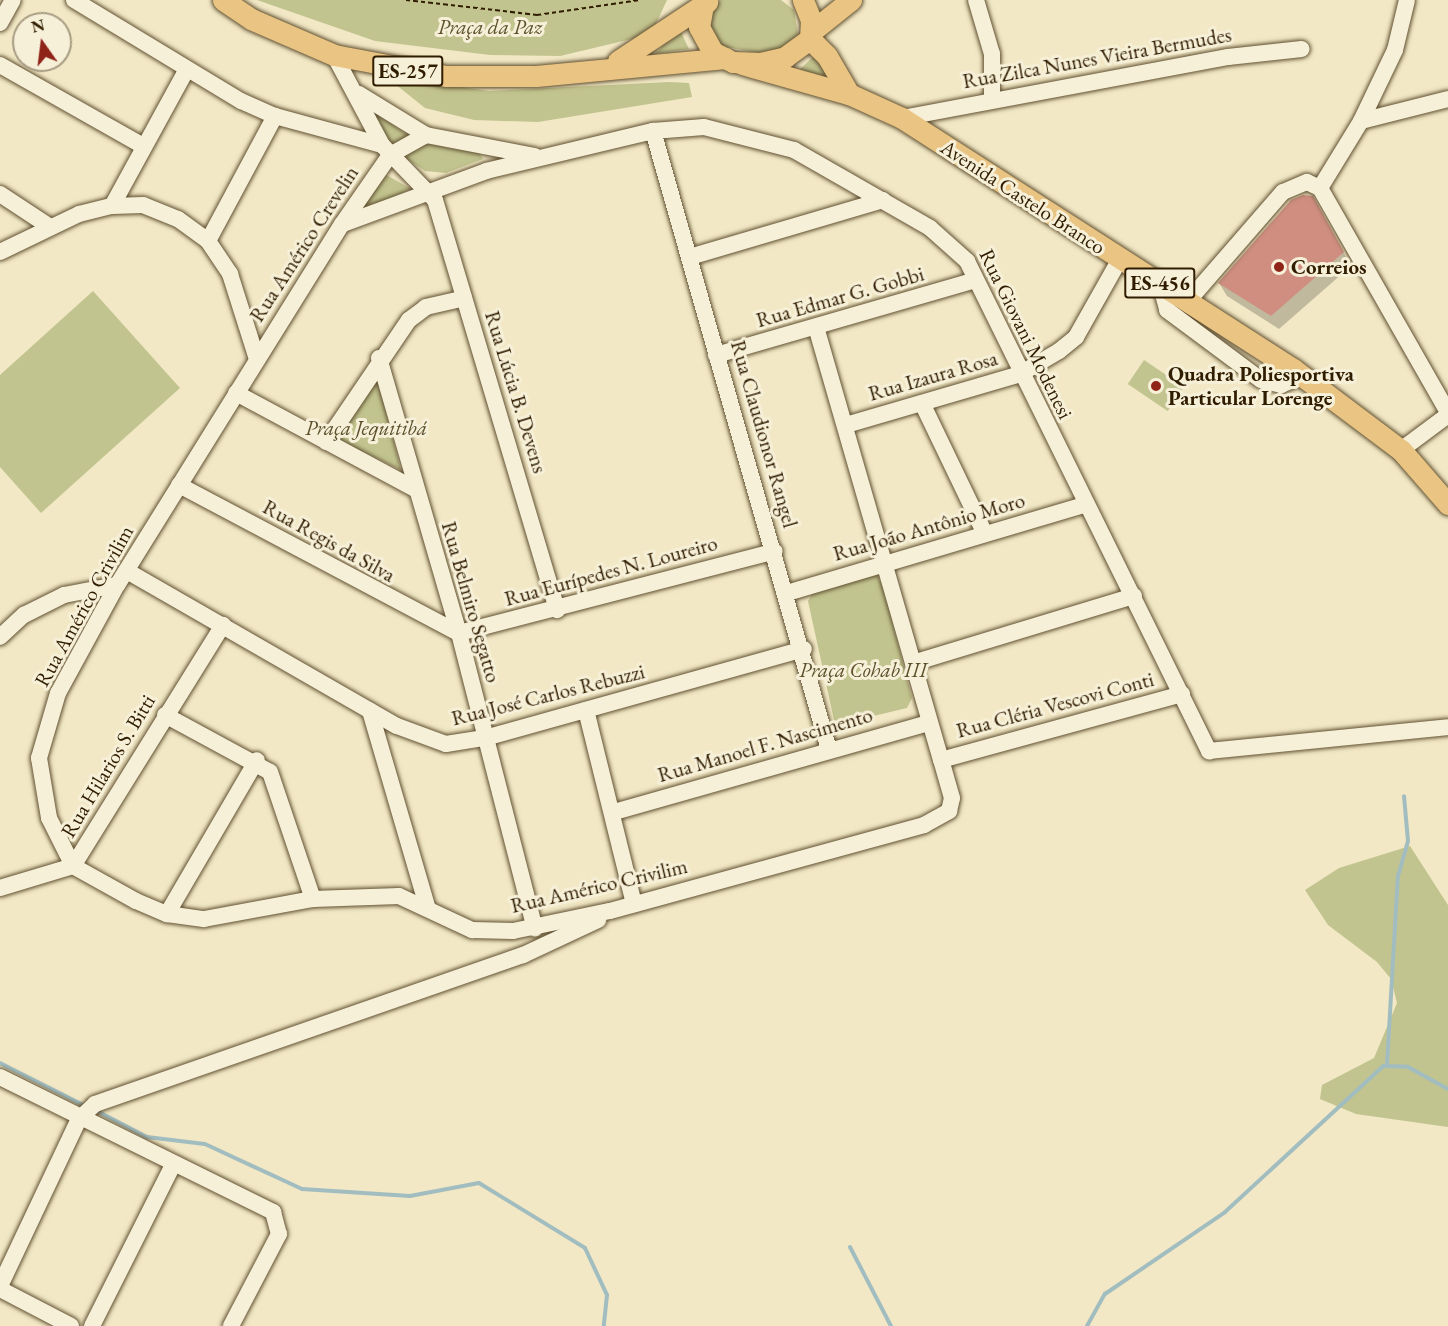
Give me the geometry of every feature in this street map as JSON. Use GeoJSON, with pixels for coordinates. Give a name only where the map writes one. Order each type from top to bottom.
{"type":"FeatureCollection","features":[{"type":"Feature","properties":{"kind":"main road","name":"Avenida Castelo Branco"},"geometry":{"type":"LineString","coordinates":[[223,0],[251,19],[334,56],[378,67],[466,76],[607,66],[734,61],[849,94],[902,118],[1120,259],[1189,300],[1302,376],[1401,450],[1448,504]]}},
{"type":"Feature","properties":{"kind":"main road"},"geometry":{"type":"LineString","coordinates":[[803,0],[811,35],[827,56],[849,94]]}},
{"type":"Feature","properties":{"kind":"main road","name":"ES-257"},"geometry":{"type":"LineString","coordinates":[[734,61],[775,60],[811,35],[851,0]]}},
{"type":"Feature","properties":{"kind":"main road"},"geometry":{"type":"LineString","coordinates":[[706,3],[703,37],[734,61]]}},
{"type":"Feature","properties":{"kind":"main road","name":"ES-257"},"geometry":{"type":"LineString","coordinates":[[607,66],[706,3]]}},
{"type":"Feature","properties":{"kind":"street"},"geometry":{"type":"LineString","coordinates":[[0,23],[13,0]]}},
{"type":"Feature","properties":{"kind":"street"},"geometry":{"type":"LineString","coordinates":[[74,0],[187,69],[275,116],[386,150],[426,135]]}},
{"type":"Feature","properties":{"kind":"street"},"geometry":{"type":"LineString","coordinates":[[1320,188],[1361,121],[1395,50],[1407,0]]}},
{"type":"Feature","properties":{"kind":"street"},"geometry":{"type":"LineString","coordinates":[[980,1],[992,54],[992,100]]}},
{"type":"Feature","properties":{"kind":"street","name":"Rua Zilca Nunes Vieira Bermudes"},"geometry":{"type":"LineString","coordinates":[[902,118],[992,100],[1302,49]]}},
{"type":"Feature","properties":{"kind":"street"},"geometry":{"type":"LineString","coordinates":[[334,56],[386,150],[428,189]]}},
{"type":"Feature","properties":{"kind":"street"},"geometry":{"type":"LineString","coordinates":[[0,65],[143,146]]}},
{"type":"Feature","properties":{"kind":"street"},"geometry":{"type":"LineString","coordinates":[[112,206],[187,69]]}},
{"type":"Feature","properties":{"kind":"street","name":"Rua Giovani Modenesi"},"geometry":{"type":"LineString","coordinates":[[354,91],[426,135],[539,156],[653,131],[704,128],[794,150],[883,200],[957,248],[975,280],[1085,505],[1134,596],[1209,751],[1223,754],[1448,727]]}},
{"type":"Feature","properties":{"kind":"street"},"geometry":{"type":"LineString","coordinates":[[1361,121],[1448,99]]}},
{"type":"Feature","properties":{"kind":"street"},"geometry":{"type":"LineString","coordinates":[[208,242],[275,116]]}},
{"type":"Feature","properties":{"kind":"street","name":"Rua Claudionor Rangel"},"geometry":{"type":"LineString","coordinates":[[653,131],[693,255],[717,356],[804,649],[830,750]]}},
{"type":"Feature","properties":{"kind":"street"},"geometry":{"type":"LineString","coordinates":[[482,144],[491,156],[486,171]]}},
{"type":"Feature","properties":{"kind":"street","name":"Rua Américo Crevelin"},"geometry":{"type":"LineString","coordinates":[[257,358],[386,150]]}},
{"type":"Feature","properties":{"kind":"street"},"geometry":{"type":"LineString","coordinates":[[342,224],[428,189],[539,156]]}},
{"type":"Feature","properties":{"kind":"street"},"geometry":{"type":"LineString","coordinates":[[1189,300],[1283,192],[1307,182],[1320,188],[1448,414],[1401,450]]}},
{"type":"Feature","properties":{"kind":"street","name":"Rua Lúcia B. Devens"},"geometry":{"type":"LineString","coordinates":[[428,189],[464,298],[557,610]]}},
{"type":"Feature","properties":{"kind":"street"},"geometry":{"type":"LineString","coordinates":[[0,194],[50,227]]}},
{"type":"Feature","properties":{"kind":"street"},"geometry":{"type":"LineString","coordinates":[[693,255],[883,200]]}},
{"type":"Feature","properties":{"kind":"street"},"geometry":{"type":"LineString","coordinates":[[0,262],[8,249],[50,227],[112,206],[143,206],[178,219],[208,242],[230,274],[257,358]]}},
{"type":"Feature","properties":{"kind":"street","name":"Rua Izaura Rosa"},"geometry":{"type":"LineString","coordinates":[[846,424],[1020,374],[1076,337],[1120,259]]}},
{"type":"Feature","properties":{"kind":"street","name":"Rua Edmar G. Gobbi"},"geometry":{"type":"LineString","coordinates":[[717,356],[975,280]]}},
{"type":"Feature","properties":{"kind":"street"},"geometry":{"type":"LineString","coordinates":[[1160,283],[1167,310],[1260,380],[1281,385],[1302,376]]}},
{"type":"Feature","properties":{"kind":"street"},"geometry":{"type":"LineString","coordinates":[[326,441],[379,358],[426,307],[464,298]]}},
{"type":"Feature","properties":{"kind":"street"},"geometry":{"type":"LineString","coordinates":[[816,328],[846,424],[881,564],[914,663],[941,760]]}},
{"type":"Feature","properties":{"kind":"street","name":"Rua Américo Crivilim"},"geometry":{"type":"LineString","coordinates":[[257,358],[122,578],[58,693],[39,758],[49,818],[73,866],[167,914],[225,917],[313,898],[365,894],[427,906],[472,930],[535,928],[610,911],[924,825],[949,811],[952,798],[941,760]]}},
{"type":"Feature","properties":{"kind":"street","name":"Rua Belmiro Segatto"},"geometry":{"type":"LineString","coordinates":[[379,358],[415,489],[459,633],[535,928]]}},
{"type":"Feature","properties":{"kind":"street"},"geometry":{"type":"LineString","coordinates":[[236,393],[415,489]]}},
{"type":"Feature","properties":{"kind":"street"},"geometry":{"type":"LineString","coordinates":[[922,403],[985,534]]}},
{"type":"Feature","properties":{"kind":"street","name":"Rua Regis da Silva"},"geometry":{"type":"LineString","coordinates":[[179,485],[459,633]]}},
{"type":"Feature","properties":{"kind":"street","name":"Rua João Antônio Moro"},"geometry":{"type":"LineString","coordinates":[[787,593],[1085,505]]}},
{"type":"Feature","properties":{"kind":"street","name":"Rua Eurípedes N. Loureiro"},"geometry":{"type":"LineString","coordinates":[[459,633],[557,610],[775,551]]}},
{"type":"Feature","properties":{"kind":"street"},"geometry":{"type":"LineString","coordinates":[[0,637],[24,615],[64,596],[122,578]]}},
{"type":"Feature","properties":{"kind":"street","name":"Rua José Carlos Rebuzzi"},"geometry":{"type":"LineString","coordinates":[[122,578],[223,625],[370,711],[446,744],[485,738],[804,649]]}},
{"type":"Feature","properties":{"kind":"street"},"geometry":{"type":"LineString","coordinates":[[914,663],[1134,596]]}},
{"type":"Feature","properties":{"kind":"street","name":"Rua Hilarios S. Bitti"},"geometry":{"type":"LineString","coordinates":[[0,888],[73,866],[223,625]]}},
{"type":"Feature","properties":{"kind":"street","name":"Rua Cléria Vescovi Conti"},"geometry":{"type":"LineString","coordinates":[[941,760],[1182,694]]}},
{"type":"Feature","properties":{"kind":"street"},"geometry":{"type":"LineString","coordinates":[[586,710],[614,812],[634,904]]}},
{"type":"Feature","properties":{"kind":"street"},"geometry":{"type":"LineString","coordinates":[[370,711],[427,906]]}},
{"type":"Feature","properties":{"kind":"street"},"geometry":{"type":"LineString","coordinates":[[165,715],[257,760],[283,799],[313,898]]}},
{"type":"Feature","properties":{"kind":"street","name":"Rua Manoel F. Nascimento"},"geometry":{"type":"LineString","coordinates":[[614,812],[929,723]]}},
{"type":"Feature","properties":{"kind":"street"},"geometry":{"type":"LineString","coordinates":[[167,914],[257,760]]}},
{"type":"Feature","properties":{"kind":"street"},"geometry":{"type":"LineString","coordinates":[[71,1326],[0,1288],[79,1119],[102,1101],[218,1057],[523,955],[610,911]]}},
{"type":"Feature","properties":{"kind":"street"},"geometry":{"type":"LineString","coordinates":[[0,1077],[79,1119],[266,1207],[278,1219],[279,1234],[231,1326]]}},
{"type":"Feature","properties":{"kind":"street"},"geometry":{"type":"LineString","coordinates":[[92,1326],[174,1163]]}},
{"type":"Feature","properties":{"kind":"path"},"geometry":{"type":"LineString","coordinates":[[406,0],[537,15],[640,0]]}},
{"type":"Feature","properties":{"kind":"green space","name":"Praça da Paz"},"geometry":{"type":"Polygon","coordinates":[[[257,0],[667,0],[653,30],[640,37],[560,56],[490,55],[375,41],[257,0]]]}},
{"type":"Feature","properties":{"kind":"green space"},"geometry":{"type":"Polygon","coordinates":[[[721,0],[781,0],[794,10],[798,35],[787,47],[766,54],[721,46],[710,35],[706,13],[721,0]]]}},
{"type":"Feature","properties":{"kind":"green space"},"geometry":{"type":"Polygon","coordinates":[[[679,28],[689,49],[655,54],[679,28]]]}},
{"type":"Feature","properties":{"kind":"green space"},"geometry":{"type":"Polygon","coordinates":[[[816,54],[836,83],[796,73],[816,54]]]}},
{"type":"Feature","properties":{"kind":"green space"},"geometry":{"type":"Polygon","coordinates":[[[385,76],[489,91],[689,83],[692,97],[538,122],[474,120],[425,108],[385,76]]]}},
{"type":"Feature","properties":{"kind":"green space"},"geometry":{"type":"Polygon","coordinates":[[[377,114],[409,136],[393,147],[373,115],[377,114]]]}},
{"type":"Feature","properties":{"kind":"green space"},"geometry":{"type":"Polygon","coordinates":[[[434,143],[478,151],[483,159],[446,173],[425,171],[407,159],[406,153],[419,146],[434,143]]]}},
{"type":"Feature","properties":{"kind":"green space"},"geometry":{"type":"Polygon","coordinates":[[[383,173],[411,189],[360,212],[383,173]]]}},
{"type":"Feature","properties":{"kind":"green space"},"geometry":{"type":"Polygon","coordinates":[[[93,291],[180,388],[41,513],[0,467],[0,375],[93,291]]]}},
{"type":"Feature","properties":{"kind":"green space","name":"Quadra Poliesportiva Particular Lorenge"},"geometry":{"type":"Polygon","coordinates":[[[1144,360],[1184,387],[1168,411],[1128,384],[1144,360]]]}},
{"type":"Feature","properties":{"kind":"green space","name":"Praça Jequitibá"},"geometry":{"type":"Polygon","coordinates":[[[376,373],[401,470],[332,437],[376,373]]]}},
{"type":"Feature","properties":{"kind":"green space","name":"Praça Cohab III"},"geometry":{"type":"Polygon","coordinates":[[[874,571],[883,586],[912,698],[907,708],[844,723],[834,720],[808,601],[815,589],[874,571]]]}},
{"type":"Feature","properties":{"kind":"green space"},"geometry":{"type":"Polygon","coordinates":[[[1410,846],[1448,905],[1448,1127],[1356,1114],[1320,1099],[1322,1085],[1374,1058],[1397,1003],[1391,979],[1377,962],[1328,925],[1305,890],[1339,868],[1410,846]]]}},
{"type":"Feature","properties":{"kind":"building","name":"Correios"},"geometry":{"type":"Polygon","coordinates":[[[1303,195],[1313,196],[1344,252],[1271,316],[1218,283],[1291,200],[1303,195]]]}},
{"type":"Feature","properties":{"kind":"waterway"},"geometry":{"type":"LineString","coordinates":[[1387,1065],[1398,876],[1408,841],[1404,796]]}},
{"type":"Feature","properties":{"kind":"waterway"},"geometry":{"type":"LineString","coordinates":[[0,1063],[85,1106]]}},
{"type":"Feature","properties":{"kind":"waterway"},"geometry":{"type":"LineString","coordinates":[[1087,1326],[1105,1294],[1225,1212],[1383,1066],[1408,1067],[1448,1089]]}},
{"type":"Feature","properties":{"kind":"waterway"},"geometry":{"type":"LineString","coordinates":[[95,1110],[147,1137],[205,1144],[302,1189],[410,1196],[479,1183],[585,1248],[607,1295],[604,1326]]}},
{"type":"Feature","properties":{"kind":"waterway"},"geometry":{"type":"LineString","coordinates":[[850,1247],[891,1326]]}},
{"type":"Feature","properties":{"kind":"place","name":"Correios"},"geometry":{"type":"Point","coordinates":[1279,267]}},
{"type":"Feature","properties":{"kind":"place","name":"Quadra Poliesportiva Particular Lorenge"},"geometry":{"type":"Point","coordinates":[1156,386]}}]}
